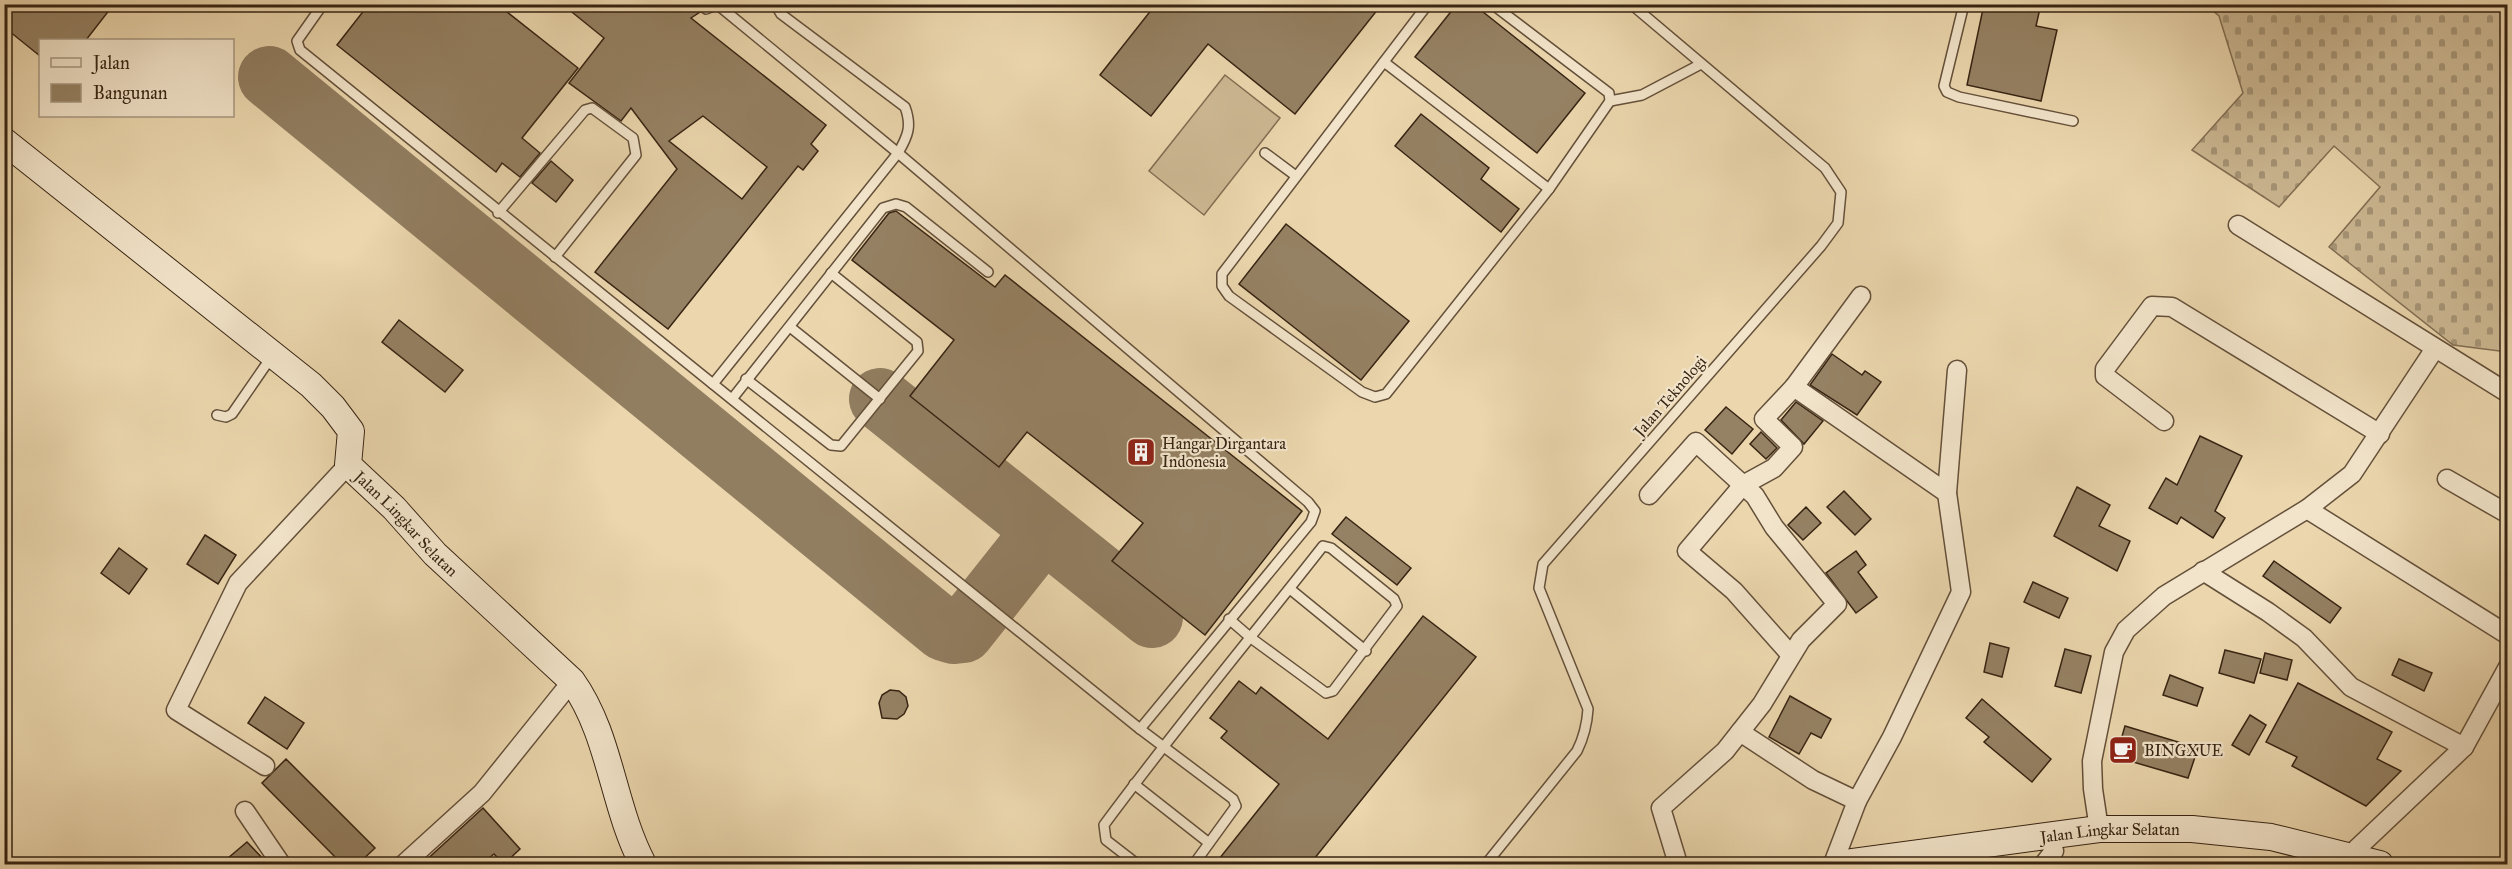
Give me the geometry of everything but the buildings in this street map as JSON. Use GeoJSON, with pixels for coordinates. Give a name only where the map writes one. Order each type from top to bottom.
{"type":"FeatureCollection","features":[{"type":"Feature","properties":{"kind":"main road","name":"Jalan Lingkar Selatan"},"geometry":{"type":"LineString","coordinates":[[4,141],[274,354],[333,407],[351,431],[348,465],[394,508],[435,554],[572,681],[592,712],[604,743],[631,842],[643,864]]}},
{"type":"Feature","properties":{"kind":"main road","name":"Jalan Lingkar Selatan"},"geometry":{"type":"LineString","coordinates":[[1838,864],[2098,829],[2192,829],[2259,835],[2380,864]]}},
{"type":"Feature","properties":{"kind":"street"},"geometry":{"type":"LineString","coordinates":[[2238,225],[2434,350],[2508,393]]}},
{"type":"Feature","properties":{"kind":"street"},"geometry":{"type":"LineString","coordinates":[[1790,654],[1734,591],[1687,551],[1743,485],[1774,468],[1793,447],[1764,419],[1794,387],[1861,296]]}},
{"type":"Feature","properties":{"kind":"street"},"geometry":{"type":"LineString","coordinates":[[2164,421],[2105,376],[2105,369],[2152,306],[2162,304],[2172,307],[2379,434]]}},
{"type":"Feature","properties":{"kind":"street"},"geometry":{"type":"LineString","coordinates":[[2098,829],[2092,789],[2092,761],[2114,652],[2126,630],[2137,618],[2203,571],[2307,509],[2352,474],[2434,350]]}},
{"type":"Feature","properties":{"kind":"street"},"geometry":{"type":"LineString","coordinates":[[1833,864],[1857,801],[1892,737],[1961,592],[1947,493],[1957,370]]}},
{"type":"Feature","properties":{"kind":"street"},"geometry":{"type":"LineString","coordinates":[[1794,387],[1947,493]]}},
{"type":"Feature","properties":{"kind":"street"},"geometry":{"type":"LineString","coordinates":[[1649,495],[1696,442],[1763,506],[1774,527],[1837,604],[1790,654],[1762,704],[1725,751],[1661,808],[1678,864]]}},
{"type":"Feature","properties":{"kind":"street"},"geometry":{"type":"LineString","coordinates":[[265,766],[176,710],[238,583],[348,465]]}},
{"type":"Feature","properties":{"kind":"street"},"geometry":{"type":"LineString","coordinates":[[2447,479],[2508,514]]}},
{"type":"Feature","properties":{"kind":"street"},"geometry":{"type":"LineString","coordinates":[[2307,509],[2508,634]]}},
{"type":"Feature","properties":{"kind":"street"},"geometry":{"type":"LineString","coordinates":[[2203,571],[2304,638],[2351,687],[2464,747]]}},
{"type":"Feature","properties":{"kind":"street"},"geometry":{"type":"LineString","coordinates":[[2350,855],[2464,747],[2508,667]]}},
{"type":"Feature","properties":{"kind":"street"},"geometry":{"type":"LineString","coordinates":[[404,864],[430,844],[482,793],[572,681]]}},
{"type":"Feature","properties":{"kind":"street"},"geometry":{"type":"LineString","coordinates":[[1740,732],[1812,780],[1857,801]]}},
{"type":"Feature","properties":{"kind":"street"},"geometry":{"type":"LineString","coordinates":[[245,811],[281,864]]}},
{"type":"Feature","properties":{"kind":"street"},"geometry":{"type":"LineString","coordinates":[[2044,864],[2054,851],[2051,836]]}},
{"type":"Feature","properties":{"kind":"lane"},"geometry":{"type":"LineString","coordinates":[[323,4],[300,33],[297,41],[300,50],[498,213],[555,256],[1140,729],[1233,799],[1236,806],[1194,864]]}},
{"type":"Feature","properties":{"kind":"lane"},"geometry":{"type":"LineString","coordinates":[[713,384],[898,153],[908,136],[910,120],[905,107],[781,14],[775,4]]}},
{"type":"Feature","properties":{"kind":"lane"},"geometry":{"type":"LineString","coordinates":[[1428,4],[1222,274],[1222,286],[1229,296],[1362,392],[1375,398],[1386,394],[1549,189],[1611,101],[1642,95],[1701,64]]}},
{"type":"Feature","properties":{"kind":"lane"},"geometry":{"type":"LineString","coordinates":[[1492,4],[1609,93],[1611,101]]}},
{"type":"Feature","properties":{"kind":"lane","name":"Jalan Teknologi"},"geometry":{"type":"LineString","coordinates":[[1486,864],[1577,751],[1587,722],[1588,710],[1539,588],[1543,564],[1814,255],[1838,223],[1841,192],[1825,168],[1631,4]]}},
{"type":"Feature","properties":{"kind":"lane"},"geometry":{"type":"LineString","coordinates":[[1964,4],[1944,86],[1947,92],[1959,97],[2073,121]]}},
{"type":"Feature","properties":{"kind":"lane"},"geometry":{"type":"LineString","coordinates":[[706,9],[719,5],[898,153],[1308,502],[1315,511],[1311,522],[1140,729]]}},
{"type":"Feature","properties":{"kind":"lane"},"geometry":{"type":"LineString","coordinates":[[1384,62],[1549,189]]}},
{"type":"Feature","properties":{"kind":"lane"},"geometry":{"type":"LineString","coordinates":[[498,213],[580,113],[585,110],[592,108],[633,138],[636,156],[555,256]]}},
{"type":"Feature","properties":{"kind":"lane"},"geometry":{"type":"LineString","coordinates":[[1265,153],[1296,176]]}},
{"type":"Feature","properties":{"kind":"lane"},"geometry":{"type":"LineString","coordinates":[[732,399],[883,208],[896,204],[906,207],[988,272]]}},
{"type":"Feature","properties":{"kind":"lane"},"geometry":{"type":"LineString","coordinates":[[747,379],[831,445],[841,446],[918,351],[917,342],[831,273]]}},
{"type":"Feature","properties":{"kind":"lane"},"geometry":{"type":"LineString","coordinates":[[790,327],[879,399]]}},
{"type":"Feature","properties":{"kind":"lane"},"geometry":{"type":"LineString","coordinates":[[217,416],[226,417],[232,414],[274,354]]}},
{"type":"Feature","properties":{"kind":"lane"},"geometry":{"type":"LineString","coordinates":[[1137,864],[1106,840],[1102,830],[1134,784],[1163,747],[1251,638],[1290,589],[1323,546],[1330,548],[1385,591],[1394,599],[1397,606],[1366,651],[1333,691],[1326,693],[1251,638],[1229,619]]}},
{"type":"Feature","properties":{"kind":"lane"},"geometry":{"type":"LineString","coordinates":[[1290,589],[1366,651]]}},
{"type":"Feature","properties":{"kind":"lane"},"geometry":{"type":"LineString","coordinates":[[1134,784],[1209,843]]}},
{"type":"Feature","properties":{"kind":"green space"},"geometry":{"type":"Polygon","coordinates":[[[2206,5],[2507,5],[2507,352],[2453,345],[2329,247],[2380,187],[2334,146],[2279,207],[2192,150],[2243,93],[2219,16],[2206,5]]]}},
{"type":"Feature","properties":{"kind":"green space"},"geometry":{"type":"Polygon","coordinates":[[[1225,75],[1280,118],[1204,215],[1149,171],[1225,75]]]}},
{"type":"Feature","properties":{"kind":"taxiway"},"geometry":{"type":"LineString","coordinates":[[269,77],[944,630],[954,633],[963,632],[1043,531]]}},
{"type":"Feature","properties":{"kind":"taxiway"},"geometry":{"type":"LineString","coordinates":[[880,399],[1152,617]]}},
{"type":"Feature","properties":{"kind":"place","name":"Hangar Dirgantara Indonesia"},"geometry":{"type":"Point","coordinates":[1141,452]}},
{"type":"Feature","properties":{"kind":"place","name":"BINGXUE"},"geometry":{"type":"Point","coordinates":[2123,750]}}]}
